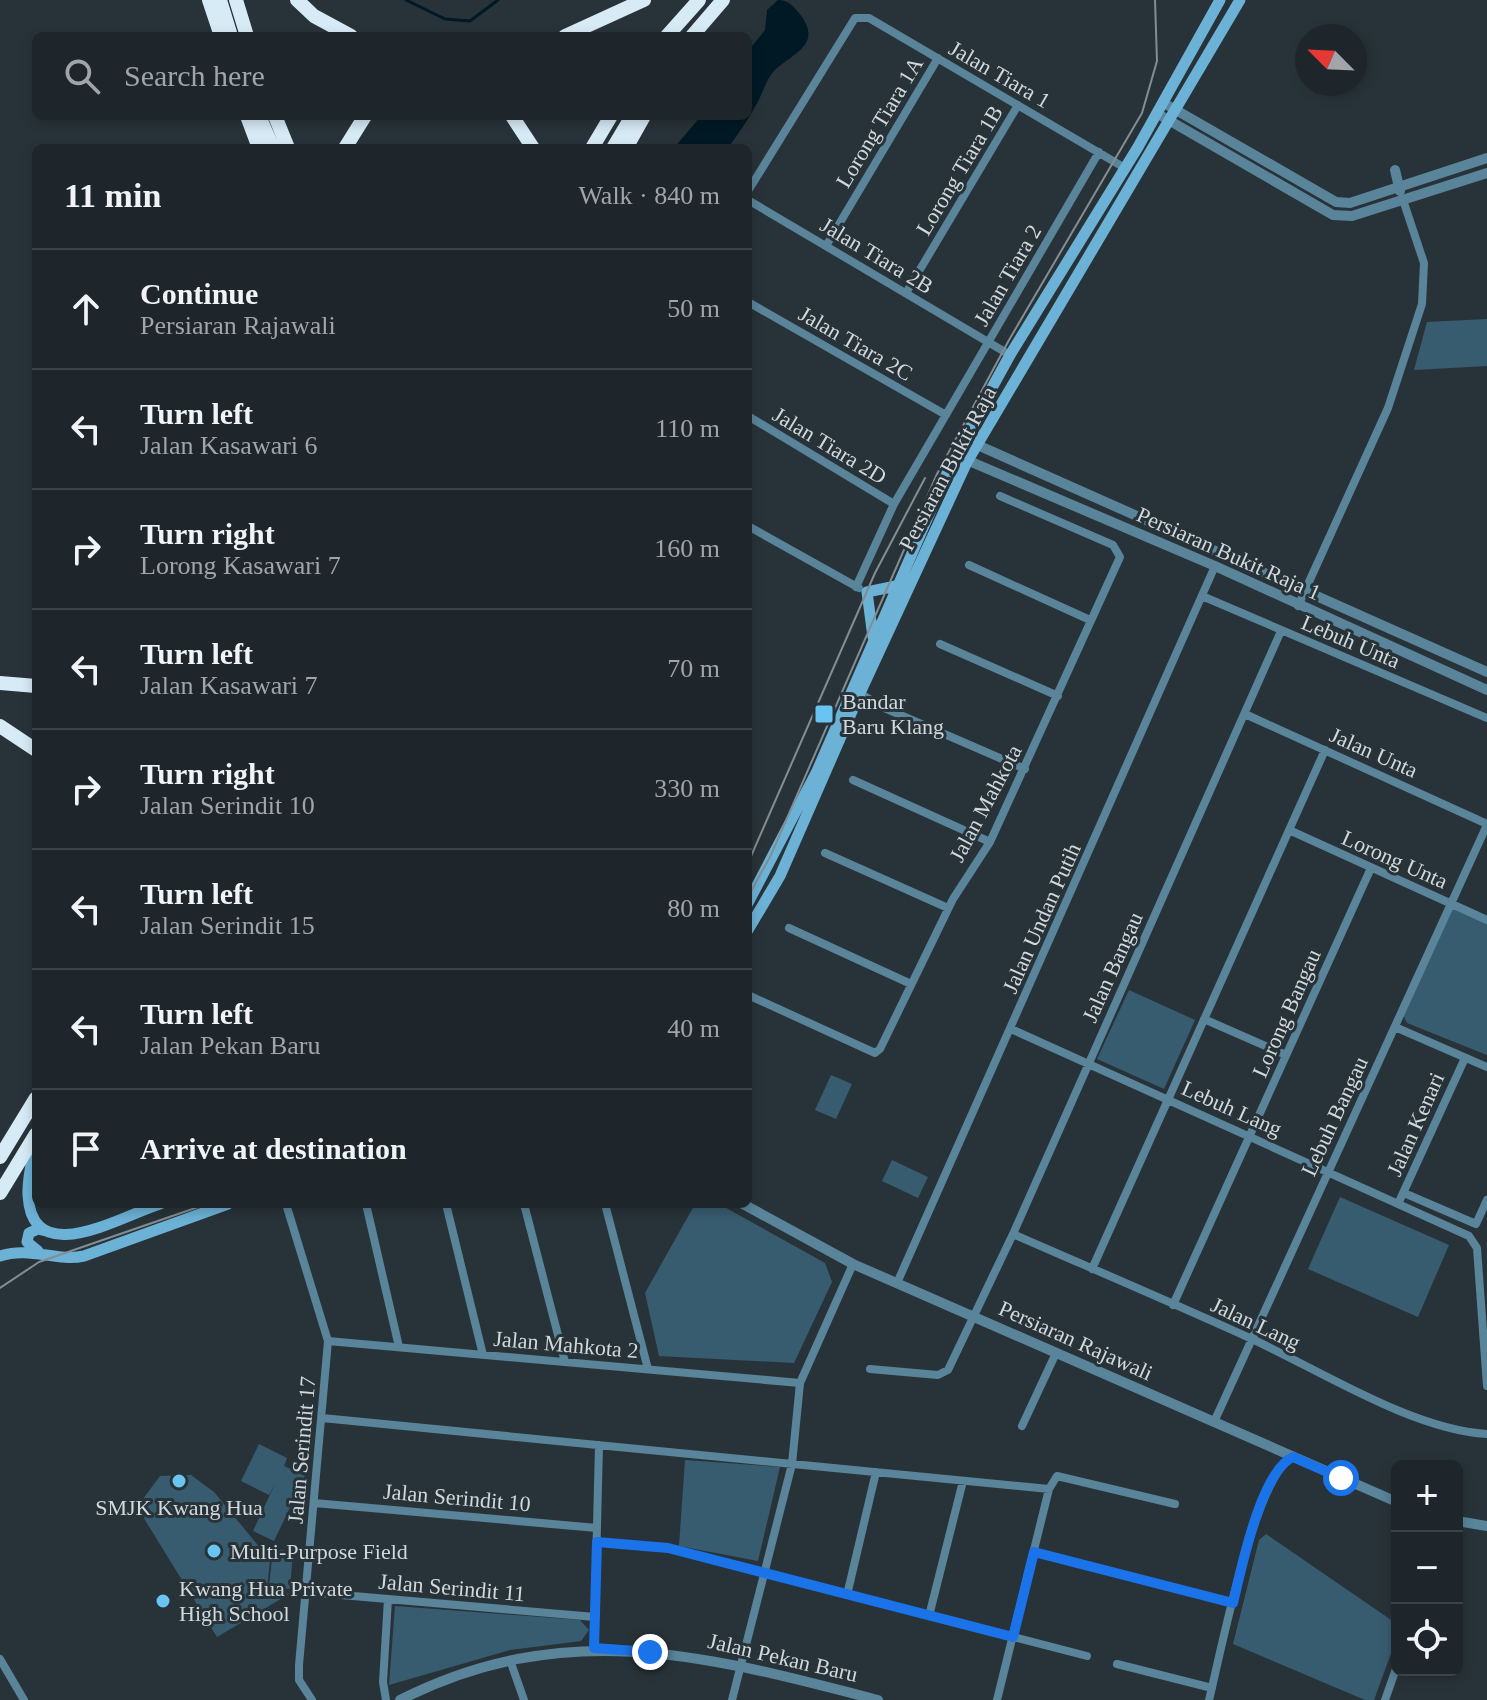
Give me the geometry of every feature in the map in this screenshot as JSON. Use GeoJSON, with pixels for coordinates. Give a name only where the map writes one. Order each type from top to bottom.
{"type":"FeatureCollection","features":[{"type":"Feature","properties":{"kind":"highway"},"geometry":{"type":"LineString","coordinates":[[209,0],[220,32]]}},
{"type":"Feature","properties":{"kind":"highway"},"geometry":{"type":"LineString","coordinates":[[220,0],[230,32]]}},
{"type":"Feature","properties":{"kind":"highway"},"geometry":{"type":"LineString","coordinates":[[236,0],[246,32]]}},
{"type":"Feature","properties":{"kind":"highway"},"geometry":{"type":"LineString","coordinates":[[297,0],[314,16],[344,32]]}},
{"type":"Feature","properties":{"kind":"highway"},"geometry":{"type":"LineString","coordinates":[[575,32],[644,0]]}},
{"type":"Feature","properties":{"kind":"highway"},"geometry":{"type":"LineString","coordinates":[[671,32],[699,0]]}},
{"type":"Feature","properties":{"kind":"highway"},"geometry":{"type":"LineString","coordinates":[[695,32],[723,0]]}},
{"type":"Feature","properties":{"kind":"highway"},"geometry":{"type":"LineString","coordinates":[[249,120],[258,144]]}},
{"type":"Feature","properties":{"kind":"highway"},"geometry":{"type":"LineString","coordinates":[[261,120],[271,144]]}},
{"type":"Feature","properties":{"kind":"highway"},"geometry":{"type":"LineString","coordinates":[[277,120],[286,144]]}},
{"type":"Feature","properties":{"kind":"highway"},"geometry":{"type":"LineString","coordinates":[[348,144],[362,120]]}},
{"type":"Feature","properties":{"kind":"highway"},"geometry":{"type":"LineString","coordinates":[[515,120],[530,144]]}},
{"type":"Feature","properties":{"kind":"highway"},"geometry":{"type":"LineString","coordinates":[[594,144],[609,120]]}},
{"type":"Feature","properties":{"kind":"highway"},"geometry":{"type":"LineString","coordinates":[[615,144],[630,120]]}},
{"type":"Feature","properties":{"kind":"highway"},"geometry":{"type":"LineString","coordinates":[[628,144],[642,120]]}},
{"type":"Feature","properties":{"kind":"highway"},"geometry":{"type":"LineString","coordinates":[[0,683],[32,686]]}},
{"type":"Feature","properties":{"kind":"highway"},"geometry":{"type":"LineString","coordinates":[[0,726],[32,738]]}},
{"type":"Feature","properties":{"kind":"highway"},"geometry":{"type":"LineString","coordinates":[[0,726],[32,747]]}},
{"type":"Feature","properties":{"kind":"highway"},"geometry":{"type":"LineString","coordinates":[[0,1157],[32,1105]]}},
{"type":"Feature","properties":{"kind":"highway"},"geometry":{"type":"LineString","coordinates":[[0,1193],[32,1142]]}},
{"type":"Feature","properties":{"kind":"main road","name":"Persiaran Bukit Raja"},"geometry":{"type":"LineString","coordinates":[[752,896],[801,806],[955,455],[1010,355],[1158,114],[1220,0]]}},
{"type":"Feature","properties":{"kind":"main road","name":"Persiaran Bukit Raja"},"geometry":{"type":"LineString","coordinates":[[752,923],[780,876],[858,697],[967,462],[1240,0]]}},
{"type":"Feature","properties":{"kind":"main road"},"geometry":{"type":"LineString","coordinates":[[874,641],[862,589],[896,586]]}},
{"type":"Feature","properties":{"kind":"main road"},"geometry":{"type":"LineString","coordinates":[[32,1160],[27,1191],[29,1205],[35,1222],[48,1232]]}},
{"type":"Feature","properties":{"kind":"main road"},"geometry":{"type":"LineString","coordinates":[[38,1251],[27,1242],[29,1233],[38,1229],[74,1235],[149,1208]]}},
{"type":"Feature","properties":{"kind":"main road"},"geometry":{"type":"LineString","coordinates":[[0,1256],[38,1251],[65,1257],[84,1256],[217,1208]]}},
{"type":"Feature","properties":{"kind":"street","name":"Jalan Tiara 1"},"geometry":{"type":"LineString","coordinates":[[752,185],[855,18],[869,18],[1125,168]]}},
{"type":"Feature","properties":{"kind":"street","name":"Lorong Tiara 1A"},"geometry":{"type":"LineString","coordinates":[[826,246],[938,58]]}},
{"type":"Feature","properties":{"kind":"street"},"geometry":{"type":"LineString","coordinates":[[1164,102],[1336,202],[1350,203],[1487,158]]}},
{"type":"Feature","properties":{"kind":"street","name":"Lorong Tiara 1B"},"geometry":{"type":"LineString","coordinates":[[906,293],[1018,105]]}},
{"type":"Feature","properties":{"kind":"street"},"geometry":{"type":"LineString","coordinates":[[1158,114],[1333,215],[1352,216],[1487,173]]}},
{"type":"Feature","properties":{"kind":"street","name":"Jalan Tiara 2"},"geometry":{"type":"LineString","coordinates":[[862,589],[894,504],[1099,152]]}},
{"type":"Feature","properties":{"kind":"street"},"geometry":{"type":"LineString","coordinates":[[1298,606],[1388,408],[1422,304],[1424,263],[1395,170]]}},
{"type":"Feature","properties":{"kind":"street","name":"Jalan Tiara 2B"},"geometry":{"type":"LineString","coordinates":[[752,202],[1010,355]]}},
{"type":"Feature","properties":{"kind":"street","name":"Jalan Tiara 2C"},"geometry":{"type":"LineString","coordinates":[[752,304],[946,415]]}},
{"type":"Feature","properties":{"kind":"street","name":"Jalan Tiara 2D"},"geometry":{"type":"LineString","coordinates":[[752,418],[894,504]]}},
{"type":"Feature","properties":{"kind":"street","name":"Persiaran Bukit Raja 1"},"geometry":{"type":"LineString","coordinates":[[964,439],[1487,672]]}},
{"type":"Feature","properties":{"kind":"street","name":"Persiaran Bukit Raja 1"},"geometry":{"type":"LineString","coordinates":[[955,455],[1215,566],[1487,690]]}},
{"type":"Feature","properties":{"kind":"street","name":"Jalan Mahkota"},"geometry":{"type":"LineString","coordinates":[[752,997],[868,1052],[880,1049],[948,908],[990,842],[1120,557],[1113,545],[1000,496]]}},
{"type":"Feature","properties":{"kind":"street"},"geometry":{"type":"LineString","coordinates":[[752,528],[862,589]]}},
{"type":"Feature","properties":{"kind":"street"},"geometry":{"type":"LineString","coordinates":[[969,565],[1090,620]]}},
{"type":"Feature","properties":{"kind":"street","name":"Jalan Undan Putih"},"geometry":{"type":"LineString","coordinates":[[897,1283],[1215,566]]}},
{"type":"Feature","properties":{"kind":"street","name":"Lebuh Unta"},"geometry":{"type":"LineString","coordinates":[[1202,596],[1487,718]]}},
{"type":"Feature","properties":{"kind":"street","name":"Jalan Bangau"},"geometry":{"type":"LineString","coordinates":[[870,1369],[938,1375],[948,1370],[1013,1234],[1281,631]]}},
{"type":"Feature","properties":{"kind":"street"},"geometry":{"type":"LineString","coordinates":[[940,644],[1058,696]]}},
{"type":"Feature","properties":{"kind":"street"},"geometry":{"type":"LineString","coordinates":[[858,697],[1025,769]]}},
{"type":"Feature","properties":{"kind":"street","name":"Jalan Unta"},"geometry":{"type":"LineString","coordinates":[[1245,714],[1487,824]]}},
{"type":"Feature","properties":{"kind":"street"},"geometry":{"type":"LineString","coordinates":[[1092,1269],[1325,750]]}},
{"type":"Feature","properties":{"kind":"street"},"geometry":{"type":"LineString","coordinates":[[853,780],[990,842]]}},
{"type":"Feature","properties":{"kind":"street","name":"Lebuh Bangau"},"geometry":{"type":"LineString","coordinates":[[1214,1422],[1487,824]]}},
{"type":"Feature","properties":{"kind":"street","name":"Lorong Unta"},"geometry":{"type":"LineString","coordinates":[[1289,830],[1487,920]]}},
{"type":"Feature","properties":{"kind":"street"},"geometry":{"type":"LineString","coordinates":[[825,853],[948,908]]}},
{"type":"Feature","properties":{"kind":"street","name":"Lorong Bangau"},"geometry":{"type":"LineString","coordinates":[[1173,1305],[1371,868]]}},
{"type":"Feature","properties":{"kind":"street"},"geometry":{"type":"LineString","coordinates":[[789,928],[911,984]]}},
{"type":"Feature","properties":{"kind":"street"},"geometry":{"type":"LineString","coordinates":[[1204,1019],[1286,1055]]}},
{"type":"Feature","properties":{"kind":"street"},"geometry":{"type":"LineString","coordinates":[[1395,1027],[1487,1067]]}},
{"type":"Feature","properties":{"kind":"street","name":"Lebuh Lang"},"geometry":{"type":"LineString","coordinates":[[1011,1029],[1469,1236],[1482,1248]]}},
{"type":"Feature","properties":{"kind":"street","name":"Jalan Kenari"},"geometry":{"type":"LineString","coordinates":[[1398,1204],[1465,1058]]}},
{"type":"Feature","properties":{"kind":"street"},"geometry":{"type":"LineString","coordinates":[[1404,1193],[1476,1224],[1487,1200]]}},
{"type":"Feature","properties":{"kind":"street","name":"Jalan Serindit 17"},"geometry":{"type":"LineString","coordinates":[[288,1208],[328,1341],[299,1680],[312,1700]]}},
{"type":"Feature","properties":{"kind":"street"},"geometry":{"type":"LineString","coordinates":[[367,1208],[399,1347]]}},
{"type":"Feature","properties":{"kind":"street"},"geometry":{"type":"LineString","coordinates":[[447,1208],[483,1355]]}},
{"type":"Feature","properties":{"kind":"street"},"geometry":{"type":"LineString","coordinates":[[525,1208],[565,1362]]}},
{"type":"Feature","properties":{"kind":"street"},"geometry":{"type":"LineString","coordinates":[[606,1208],[648,1369]]}},
{"type":"Feature","properties":{"kind":"street","name":"Persiaran Rajawali"},"geometry":{"type":"LineString","coordinates":[[750,1208],[853,1264],[1391,1499]]}},
{"type":"Feature","properties":{"kind":"street","name":"Jalan Lang"},"geometry":{"type":"LineString","coordinates":[[1013,1234],[1252,1340],[1377,1400],[1451,1431],[1487,1434]]}},
{"type":"Feature","properties":{"kind":"street"},"geometry":{"type":"LineString","coordinates":[[1482,1248],[1487,1386]]}},
{"type":"Feature","properties":{"kind":"street"},"geometry":{"type":"LineString","coordinates":[[732,1700],[792,1464],[800,1383],[853,1264]]}},
{"type":"Feature","properties":{"kind":"street","name":"Jalan Mahkota 2"},"geometry":{"type":"LineString","coordinates":[[328,1341],[800,1383]]}},
{"type":"Feature","properties":{"kind":"street"},"geometry":{"type":"LineString","coordinates":[[1022,1426],[1056,1353]]}},
{"type":"Feature","properties":{"kind":"street"},"geometry":{"type":"LineString","coordinates":[[322,1418],[1049,1489]]}},
{"type":"Feature","properties":{"kind":"street"},"geometry":{"type":"LineString","coordinates":[[594,1648],[599,1445]]}},
{"type":"Feature","properties":{"kind":"street"},"geometry":{"type":"LineString","coordinates":[[1270,1447],[1276,1455],[1275,1476]]}},
{"type":"Feature","properties":{"kind":"street"},"geometry":{"type":"LineString","coordinates":[[1209,1700],[1247,1545],[1275,1476],[1283,1463],[1293,1457]]}},
{"type":"Feature","properties":{"kind":"street"},"geometry":{"type":"LineString","coordinates":[[847,1595],[876,1472]]}},
{"type":"Feature","properties":{"kind":"street"},"geometry":{"type":"LineString","coordinates":[[997,1700],[1049,1489],[1057,1476],[1175,1504]]}},
{"type":"Feature","properties":{"kind":"street"},"geometry":{"type":"LineString","coordinates":[[929,1616],[963,1481]]}},
{"type":"Feature","properties":{"kind":"street","name":"Jalan Serindit 10"},"geometry":{"type":"LineString","coordinates":[[314,1503],[597,1528]]}},
{"type":"Feature","properties":{"kind":"street"},"geometry":{"type":"LineString","coordinates":[[1463,1522],[1487,1524]]}},
{"type":"Feature","properties":{"kind":"street"},"geometry":{"type":"LineString","coordinates":[[597,1542],[668,1548],[1087,1656]]}},
{"type":"Feature","properties":{"kind":"street"},"geometry":{"type":"LineString","coordinates":[[1034,1552],[1233,1603]]}},
{"type":"Feature","properties":{"kind":"street","name":"Jalan Serindit 11"},"geometry":{"type":"LineString","coordinates":[[307,1592],[595,1617]]}},
{"type":"Feature","properties":{"kind":"street"},"geometry":{"type":"LineString","coordinates":[[386,1700],[383,1682],[388,1599]]}},
{"type":"Feature","properties":{"kind":"street","name":"Jalan Pekan Baru"},"geometry":{"type":"LineString","coordinates":[[400,1700],[425,1687],[510,1660],[594,1648],[691,1656],[742,1665],[878,1700]]}},
{"type":"Feature","properties":{"kind":"street"},"geometry":{"type":"LineString","coordinates":[[0,1659],[24,1700]]}},
{"type":"Feature","properties":{"kind":"street"},"geometry":{"type":"LineString","coordinates":[[510,1660],[524,1700]]}},
{"type":"Feature","properties":{"kind":"street"},"geometry":{"type":"LineString","coordinates":[[1117,1664],[1212,1688]]}},
{"type":"Feature","properties":{"kind":"street"},"geometry":{"type":"LineString","coordinates":[[1385,1700],[1393,1676]]}},
{"type":"Feature","properties":{"kind":"shaded area"},"geometry":{"type":"Polygon","coordinates":[[[778,0],[792,5],[806,24],[807,41],[803,48],[774,71],[752,112],[752,46],[765,30],[767,10],[778,0]]]}},
{"type":"Feature","properties":{"kind":"shaded area"},"geometry":{"type":"Polygon","coordinates":[[[698,120],[747,120],[731,144],[677,144],[698,120]]]}},
{"type":"Feature","properties":{"kind":"shaded area"},"geometry":{"type":"Polygon","coordinates":[[[1487,319],[1487,366],[1414,370],[1427,322],[1487,319]]]}},
{"type":"Feature","properties":{"kind":"shaded area"},"geometry":{"type":"Polygon","coordinates":[[[1454,908],[1487,922],[1487,1055],[1407,1023],[1402,1013],[1445,914],[1454,908]]]}},
{"type":"Feature","properties":{"kind":"shaded area"},"geometry":{"type":"Polygon","coordinates":[[[1129,990],[1195,1020],[1164,1089],[1097,1059],[1129,990]]]}},
{"type":"Feature","properties":{"kind":"shaded area"},"geometry":{"type":"Polygon","coordinates":[[[831,1075],[852,1084],[836,1119],[815,1110],[831,1075]]]}},
{"type":"Feature","properties":{"kind":"shaded area"},"geometry":{"type":"Polygon","coordinates":[[[892,1160],[928,1177],[918,1198],[882,1181],[892,1160]]]}},
{"type":"Feature","properties":{"kind":"shaded area"},"geometry":{"type":"Polygon","coordinates":[[[1340,1197],[1449,1245],[1418,1317],[1308,1269],[1340,1197]]]}},
{"type":"Feature","properties":{"kind":"shaded area"},"geometry":{"type":"Polygon","coordinates":[[[693,1208],[726,1208],[825,1263],[832,1282],[794,1363],[659,1356],[645,1293],[693,1208]]]}},
{"type":"Feature","properties":{"kind":"shaded area"},"geometry":{"type":"Polygon","coordinates":[[[259,1444],[287,1458],[284,1466],[305,1476],[274,1541],[253,1531],[275,1484],[269,1495],[241,1481],[259,1444]]]}},
{"type":"Feature","properties":{"kind":"shaded area"},"geometry":{"type":"Polygon","coordinates":[[[685,1460],[780,1467],[758,1561],[679,1546],[685,1460]]]}},
{"type":"Feature","properties":{"kind":"shaded area","name":"Multi-Purpose Field"},"geometry":{"type":"Polygon","coordinates":[[[191,1475],[214,1492],[270,1560],[267,1588],[289,1594],[217,1637],[137,1507],[160,1476],[191,1475]]]}},
{"type":"Feature","properties":{"kind":"shaded area"},"geometry":{"type":"Polygon","coordinates":[[[1266,1534],[1391,1620],[1391,1653],[1374,1700],[1365,1700],[1233,1644],[1259,1540],[1266,1534]]]}},
{"type":"Feature","properties":{"kind":"shaded area"},"geometry":{"type":"Polygon","coordinates":[[[273,1549],[293,1551],[290,1589],[269,1587],[273,1549]]]}},
{"type":"Feature","properties":{"kind":"shaded area"},"geometry":{"type":"Polygon","coordinates":[[[395,1606],[580,1620],[589,1630],[581,1641],[510,1650],[389,1685],[395,1606]]]}},
{"type":"Feature","properties":{"kind":"waterway"},"geometry":{"type":"LineString","coordinates":[[406,0],[445,19],[470,21],[498,0]]}},
{"type":"Feature","properties":{"kind":"tram line"},"geometry":{"type":"LineString","coordinates":[[752,890],[771,855],[937,474],[1009,340],[1142,113],[1157,61],[1155,0]]}},
{"type":"Feature","properties":{"kind":"tram line"},"geometry":{"type":"LineString","coordinates":[[752,854],[875,573],[925,478]]}},
{"type":"Feature","properties":{"kind":"tram line"},"geometry":{"type":"LineString","coordinates":[[0,1288],[39,1262],[195,1208]]}},
{"type":"Feature","properties":{"kind":"place","name":"Bandar Baru Klang"},"geometry":{"type":"Point","coordinates":[824,714]}},
{"type":"Feature","properties":{"kind":"place","name":"SMJK Kwang Hua"},"geometry":{"type":"Point","coordinates":[179,1481]}},
{"type":"Feature","properties":{"kind":"place","name":"Multi-Purpose Field"},"geometry":{"type":"Point","coordinates":[214,1551]}},
{"type":"Feature","properties":{"kind":"place","name":"Kwang Hua Private High School"},"geometry":{"type":"Point","coordinates":[163,1601]}},
{"type":"Feature","properties":{"kind":"route"},"geometry":{"type":"LineString","coordinates":[[650,1652],[594,1648],[597,1542],[668,1548],[1013,1637],[1034,1552],[1233,1603],[1247,1545],[1279,1468],[1293,1457],[1341,1478]]}}]}
